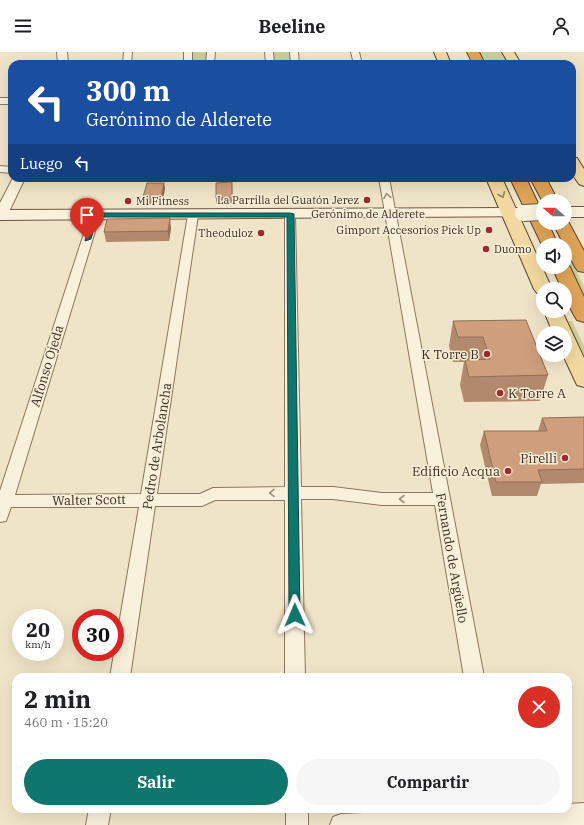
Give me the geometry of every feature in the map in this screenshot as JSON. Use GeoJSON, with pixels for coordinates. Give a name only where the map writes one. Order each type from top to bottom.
{"type":"FeatureCollection","features":[{"type":"Feature","properties":{"kind":"highway"},"geometry":{"type":"LineString","coordinates":[[520,182],[547,238]]}},
{"type":"Feature","properties":{"kind":"highway"},"geometry":{"type":"LineString","coordinates":[[540,182],[546,194]]}},
{"type":"Feature","properties":{"kind":"highway"},"geometry":{"type":"LineString","coordinates":[[565,230],[584,267]]}},
{"type":"Feature","properties":{"kind":"highway"},"geometry":{"type":"LineString","coordinates":[[564,274],[584,316]]}},
{"type":"Feature","properties":{"kind":"main road"},"geometry":{"type":"LineString","coordinates":[[576,168],[584,181]]}},
{"type":"Feature","properties":{"kind":"main road"},"geometry":{"type":"LineString","coordinates":[[497,182],[516,213],[541,282]]}},
{"type":"Feature","properties":{"kind":"main road","name":"Gerónimo de Alderete"},"geometry":{"type":"LineString","coordinates":[[0,215],[536,212]]}},
{"type":"Feature","properties":{"kind":"main road"},"geometry":{"type":"LineString","coordinates":[[572,212],[584,212]]}},
{"type":"Feature","properties":{"kind":"main road"},"geometry":{"type":"LineString","coordinates":[[572,353],[584,380]]}},
{"type":"Feature","properties":{"kind":"street"},"geometry":{"type":"LineString","coordinates":[[0,215],[17,182]]}},
{"type":"Feature","properties":{"kind":"street","name":"Fernando de Argüello"},"geometry":{"type":"LineString","coordinates":[[385,182],[473,673]]}},
{"type":"Feature","properties":{"kind":"street"},"geometry":{"type":"LineString","coordinates":[[290,214],[295,673]]}},
{"type":"Feature","properties":{"kind":"street","name":"Alfonso Ojeda"},"geometry":{"type":"LineString","coordinates":[[2,506],[95,215]]}},
{"type":"Feature","properties":{"kind":"street","name":"Pedro de Arbolancha"},"geometry":{"type":"LineString","coordinates":[[121,673],[193,215]]}},
{"type":"Feature","properties":{"kind":"street","name":"Walter Scott"},"geometry":{"type":"LineString","coordinates":[[2,506],[148,500],[202,500],[213,494],[293,492],[333,493],[382,499],[441,498]]}},
{"type":"Feature","properties":{"kind":"street"},"geometry":{"type":"LineString","coordinates":[[97,825],[99,813]]}},
{"type":"Feature","properties":{"kind":"street"},"geometry":{"type":"LineString","coordinates":[[296,813],[297,825]]}},
{"type":"Feature","properties":{"kind":"street"},"geometry":{"type":"LineString","coordinates":[[341,825],[499,813],[584,814]]}},
{"type":"Feature","properties":{"kind":"green space"},"geometry":{"type":"Polygon","coordinates":[[[189,52],[208,52],[207,60],[189,60],[189,52]]]}},
{"type":"Feature","properties":{"kind":"green space"},"geometry":{"type":"Polygon","coordinates":[[[271,52],[292,52],[293,60],[272,60],[271,52]]]}},
{"type":"Feature","properties":{"kind":"green space"},"geometry":{"type":"Polygon","coordinates":[[[480,52],[503,52],[508,60],[485,60],[480,52]]]}},
{"type":"Feature","properties":{"kind":"green space"},"geometry":{"type":"Polygon","coordinates":[[[572,262],[584,286],[584,297],[572,272],[572,262]]]}},
{"type":"Feature","properties":{"kind":"green space"},"geometry":{"type":"Polygon","coordinates":[[[566,321],[572,321],[584,346],[584,361],[572,334],[572,326],[568,326],[566,321]]]}},
{"type":"Feature","properties":{"kind":"building"},"geometry":{"type":"Polygon","coordinates":[[[232,182],[232,197],[216,198],[216,183],[232,182]]]}},
{"type":"Feature","properties":{"kind":"building"},"geometry":{"type":"Polygon","coordinates":[[[147,183],[164,183],[161,197],[143,197],[147,183]]]}},
{"type":"Feature","properties":{"kind":"building"},"geometry":{"type":"Polygon","coordinates":[[[170,218],[168,231],[104,232],[107,219],[170,218]]]}},
{"type":"Feature","properties":{"kind":"building"},"geometry":{"type":"Polygon","coordinates":[[[526,320],[536,345],[536,362],[543,362],[548,375],[469,377],[465,360],[490,359],[483,337],[458,337],[453,321],[526,320]]]}},
{"type":"Feature","properties":{"kind":"building"},"geometry":{"type":"Polygon","coordinates":[[[584,417],[584,469],[538,470],[542,482],[496,482],[484,431],[547,431],[542,418],[584,417]]]}},
{"type":"Feature","properties":{"kind":"place","name":"La Parrilla del Guatón Jerez"},"geometry":{"type":"Point","coordinates":[367,200]}},
{"type":"Feature","properties":{"kind":"place","name":"Mi Fitness"},"geometry":{"type":"Point","coordinates":[128,201]}},
{"type":"Feature","properties":{"kind":"place","name":"Gimport Accesorios Pick Up"},"geometry":{"type":"Point","coordinates":[489,230]}},
{"type":"Feature","properties":{"kind":"place","name":"Theoduloz"},"geometry":{"type":"Point","coordinates":[261,233]}},
{"type":"Feature","properties":{"kind":"place","name":"Duomo"},"geometry":{"type":"Point","coordinates":[486,249]}},
{"type":"Feature","properties":{"kind":"place","name":"K Torre B"},"geometry":{"type":"Point","coordinates":[487,354]}},
{"type":"Feature","properties":{"kind":"place","name":"K Torre A"},"geometry":{"type":"Point","coordinates":[500,393]}},
{"type":"Feature","properties":{"kind":"place","name":"Pirelli"},"geometry":{"type":"Point","coordinates":[565,458]}},
{"type":"Feature","properties":{"kind":"place","name":"Edificio Acqua"},"geometry":{"type":"Point","coordinates":[508,471]}},
{"type":"Feature","properties":{"kind":"route"},"geometry":{"type":"LineString","coordinates":[[87,239],[95,215],[290,214],[295,615]]}}]}
